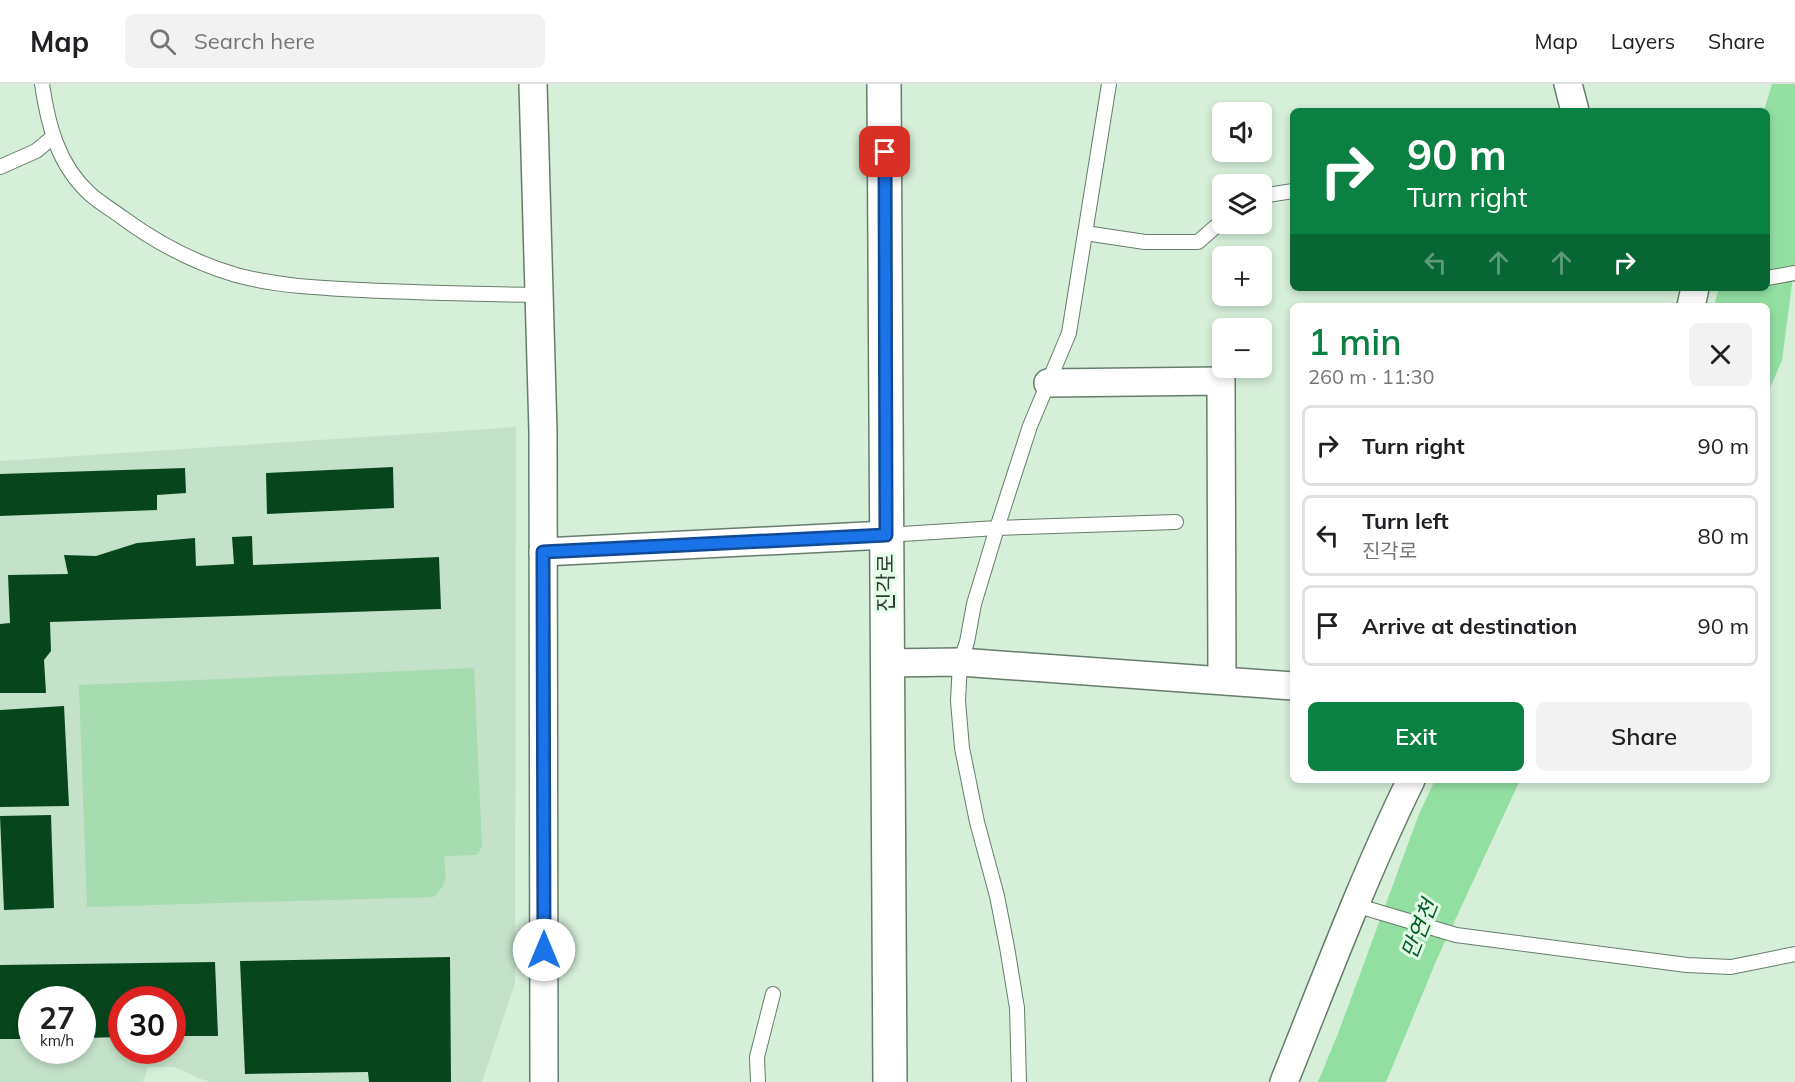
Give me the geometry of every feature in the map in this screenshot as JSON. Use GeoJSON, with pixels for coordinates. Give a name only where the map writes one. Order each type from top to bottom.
{"type":"FeatureCollection","features":[{"type":"Feature","properties":{"kind":"street"},"geometry":{"type":"LineString","coordinates":[[533,84],[543,430],[544,1082]]}},
{"type":"Feature","properties":{"kind":"street","name":"진각로"},"geometry":{"type":"LineString","coordinates":[[884,84],[890,1082]]}},
{"type":"Feature","properties":{"kind":"street"},"geometry":{"type":"LineString","coordinates":[[1568,84],[1574,108]]}},
{"type":"Feature","properties":{"kind":"street"},"geometry":{"type":"LineString","coordinates":[[1048,383],[1221,381],[1222,680]]}},
{"type":"Feature","properties":{"kind":"street"},"geometry":{"type":"LineString","coordinates":[[543,552],[886,535]]}},
{"type":"Feature","properties":{"kind":"street"},"geometry":{"type":"LineString","coordinates":[[886,663],[960,662],[1290,686]]}},
{"type":"Feature","properties":{"kind":"street"},"geometry":{"type":"LineString","coordinates":[[1284,1082],[1385,833],[1410,783]]}},
{"type":"Feature","properties":{"kind":"lane"},"geometry":{"type":"LineString","coordinates":[[42,84],[53,137],[74,176],[90,193],[140,230],[165,246],[195,260],[236,274],[279,284],[415,293],[539,295]]}},
{"type":"Feature","properties":{"kind":"lane"},"geometry":{"type":"LineString","coordinates":[[1019,1082],[1017,1008],[1007,948],[962,748],[958,701],[960,662],[997,528],[1030,426],[1069,333],[1109,84]]}},
{"type":"Feature","properties":{"kind":"lane"},"geometry":{"type":"LineString","coordinates":[[0,167],[36,151],[53,137]]}},
{"type":"Feature","properties":{"kind":"lane"},"geometry":{"type":"LineString","coordinates":[[1272,194],[1290,191]]}},
{"type":"Feature","properties":{"kind":"lane"},"geometry":{"type":"LineString","coordinates":[[1085,233],[1145,242],[1198,242],[1212,230]]}},
{"type":"Feature","properties":{"kind":"lane"},"geometry":{"type":"LineString","coordinates":[[1770,278],[1795,273]]}},
{"type":"Feature","properties":{"kind":"lane"},"geometry":{"type":"LineString","coordinates":[[886,535],[997,528],[1176,522]]}},
{"type":"Feature","properties":{"kind":"lane"},"geometry":{"type":"LineString","coordinates":[[1355,905],[1456,935],[1687,965],[1731,967],[1795,954]]}},
{"type":"Feature","properties":{"kind":"lane"},"geometry":{"type":"LineString","coordinates":[[758,1082],[758,1057],[773,994]]}},
{"type":"Feature","properties":{"kind":"shaded area"},"geometry":{"type":"Polygon","coordinates":[[[516,427],[515,983],[482,1082],[208,1082],[174,1067],[148,1067],[143,1082],[0,1082],[0,461],[516,427]]]}},
{"type":"Feature","properties":{"kind":"shaded area"},"geometry":{"type":"Polygon","coordinates":[[[474,668],[482,847],[477,855],[444,856],[444,883],[433,897],[87,907],[79,685],[474,668]]]}},
{"type":"Feature","properties":{"kind":"water"},"geometry":{"type":"Polygon","coordinates":[[[1772,84],[1795,84],[1795,262],[1782,360],[1770,388],[1770,303],[1715,303],[1718,291],[1770,291],[1770,108],[1765,108],[1772,84]]]}},
{"type":"Feature","properties":{"kind":"water","name":"만연천"},"geometry":{"type":"Polygon","coordinates":[[[1434,783],[1519,783],[1437,959],[1386,1082],[1318,1082],[1339,1031],[1419,814],[1434,783]]]}},
{"type":"Feature","properties":{"kind":"building"},"geometry":{"type":"Polygon","coordinates":[[[393,467],[394,508],[267,514],[266,473],[393,467]]]}},
{"type":"Feature","properties":{"kind":"building"},"geometry":{"type":"Polygon","coordinates":[[[185,468],[186,493],[157,495],[157,510],[0,516],[0,474],[185,468]]]}},
{"type":"Feature","properties":{"kind":"building"},"geometry":{"type":"Polygon","coordinates":[[[252,536],[253,565],[439,557],[441,609],[50,622],[51,651],[44,660],[46,693],[0,693],[0,624],[10,623],[8,575],[68,574],[64,555],[96,556],[137,543],[195,538],[196,566],[234,564],[232,537],[252,536]]]}},
{"type":"Feature","properties":{"kind":"building"},"geometry":{"type":"Polygon","coordinates":[[[64,706],[69,806],[0,807],[0,710],[64,706]]]}},
{"type":"Feature","properties":{"kind":"building"},"geometry":{"type":"Polygon","coordinates":[[[51,815],[54,908],[4,910],[0,816],[51,815]]]}},
{"type":"Feature","properties":{"kind":"building"},"geometry":{"type":"Polygon","coordinates":[[[450,957],[451,1082],[369,1082],[368,1072],[245,1074],[240,961],[450,957]]]}},
{"type":"Feature","properties":{"kind":"building"},"geometry":{"type":"Polygon","coordinates":[[[215,962],[218,1036],[186,1036],[186,986],[108,986],[108,1037],[96,1038],[96,986],[18,986],[18,1039],[0,1039],[0,965],[215,962]]]}},
{"type":"Feature","properties":{"kind":"route"},"geometry":{"type":"LineString","coordinates":[[544,950],[543,552],[886,535],[885,152]]}}]}
